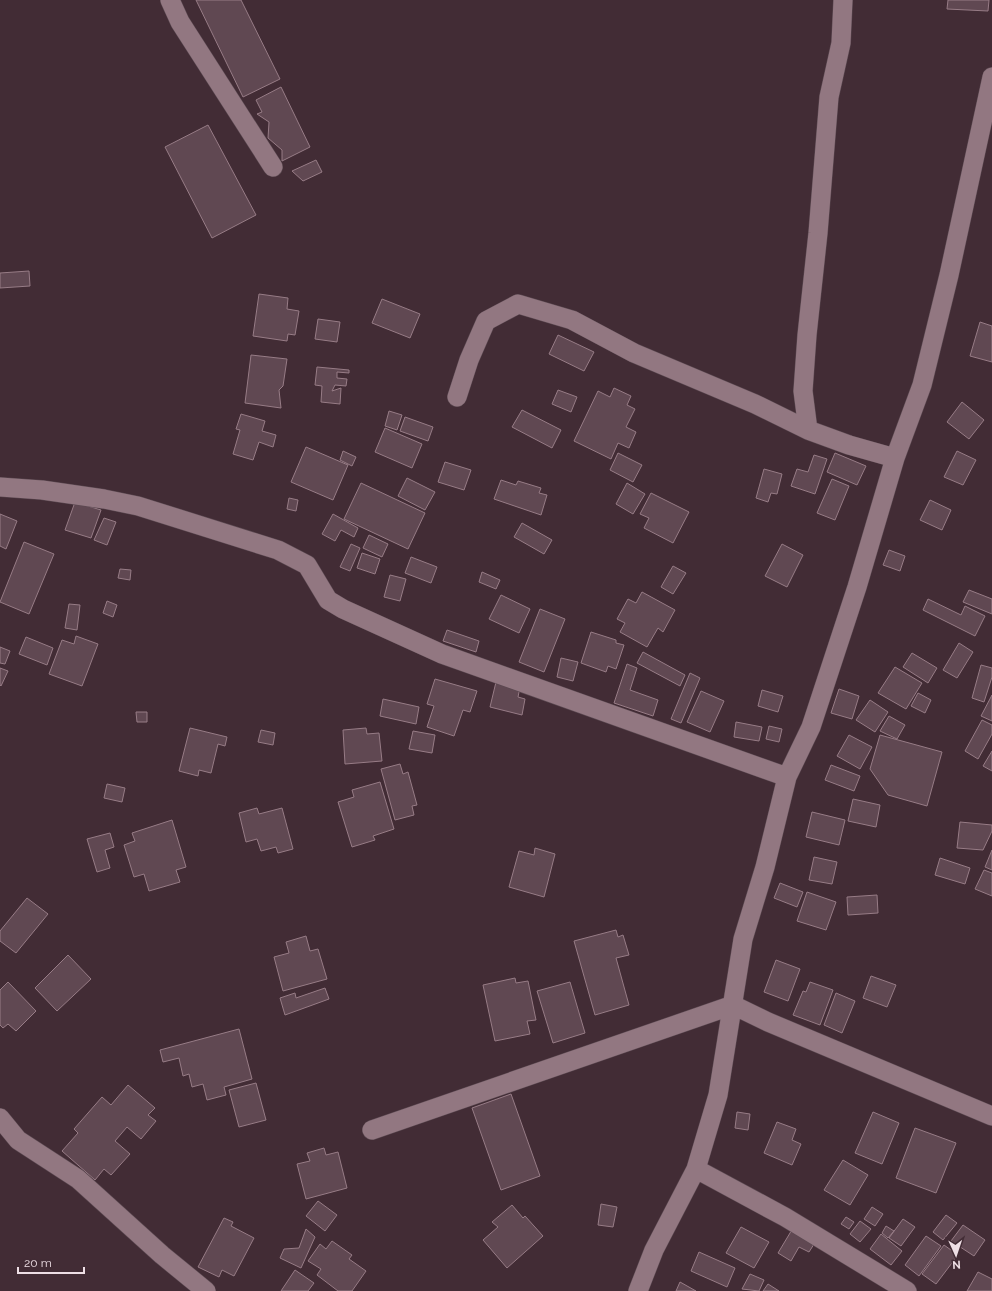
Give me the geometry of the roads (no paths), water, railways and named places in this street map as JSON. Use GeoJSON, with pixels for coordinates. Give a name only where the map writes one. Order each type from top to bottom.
{"type":"FeatureCollection","features":[{"type":"Feature","properties":{"kind":"street"},"geometry":{"type":"LineString","coordinates":[[170,0],[180,22],[273,166]]}},
{"type":"Feature","properties":{"kind":"street"},"geometry":{"type":"LineString","coordinates":[[808,430],[803,391],[807,335],[818,233],[829,97],[841,43],[843,0]]}},
{"type":"Feature","properties":{"kind":"street"},"geometry":{"type":"LineString","coordinates":[[638,1291],[654,1250],[696,1169],[718,1095],[743,939],[765,867],[787,777],[811,727],[857,587],[895,458],[924,378],[950,275],[992,77]]}},
{"type":"Feature","properties":{"kind":"street"},"geometry":{"type":"LineString","coordinates":[[457,397],[469,360],[486,321],[518,304],[572,320],[634,353],[755,404],[808,430],[849,445],[895,458]]}},
{"type":"Feature","properties":{"kind":"street"},"geometry":{"type":"LineString","coordinates":[[0,487],[42,490],[104,499],[138,506],[278,550],[307,565],[328,600],[342,609],[442,654],[787,777]]}},
{"type":"Feature","properties":{"kind":"street"},"geometry":{"type":"LineString","coordinates":[[372,1130],[733,1005],[768,1022],[992,1116]]}},
{"type":"Feature","properties":{"kind":"street"},"geometry":{"type":"LineString","coordinates":[[0,1118],[18,1140],[78,1179],[162,1255],[206,1291]]}},
{"type":"Feature","properties":{"kind":"street"},"geometry":{"type":"LineString","coordinates":[[696,1169],[786,1216],[907,1291]]}}]}
